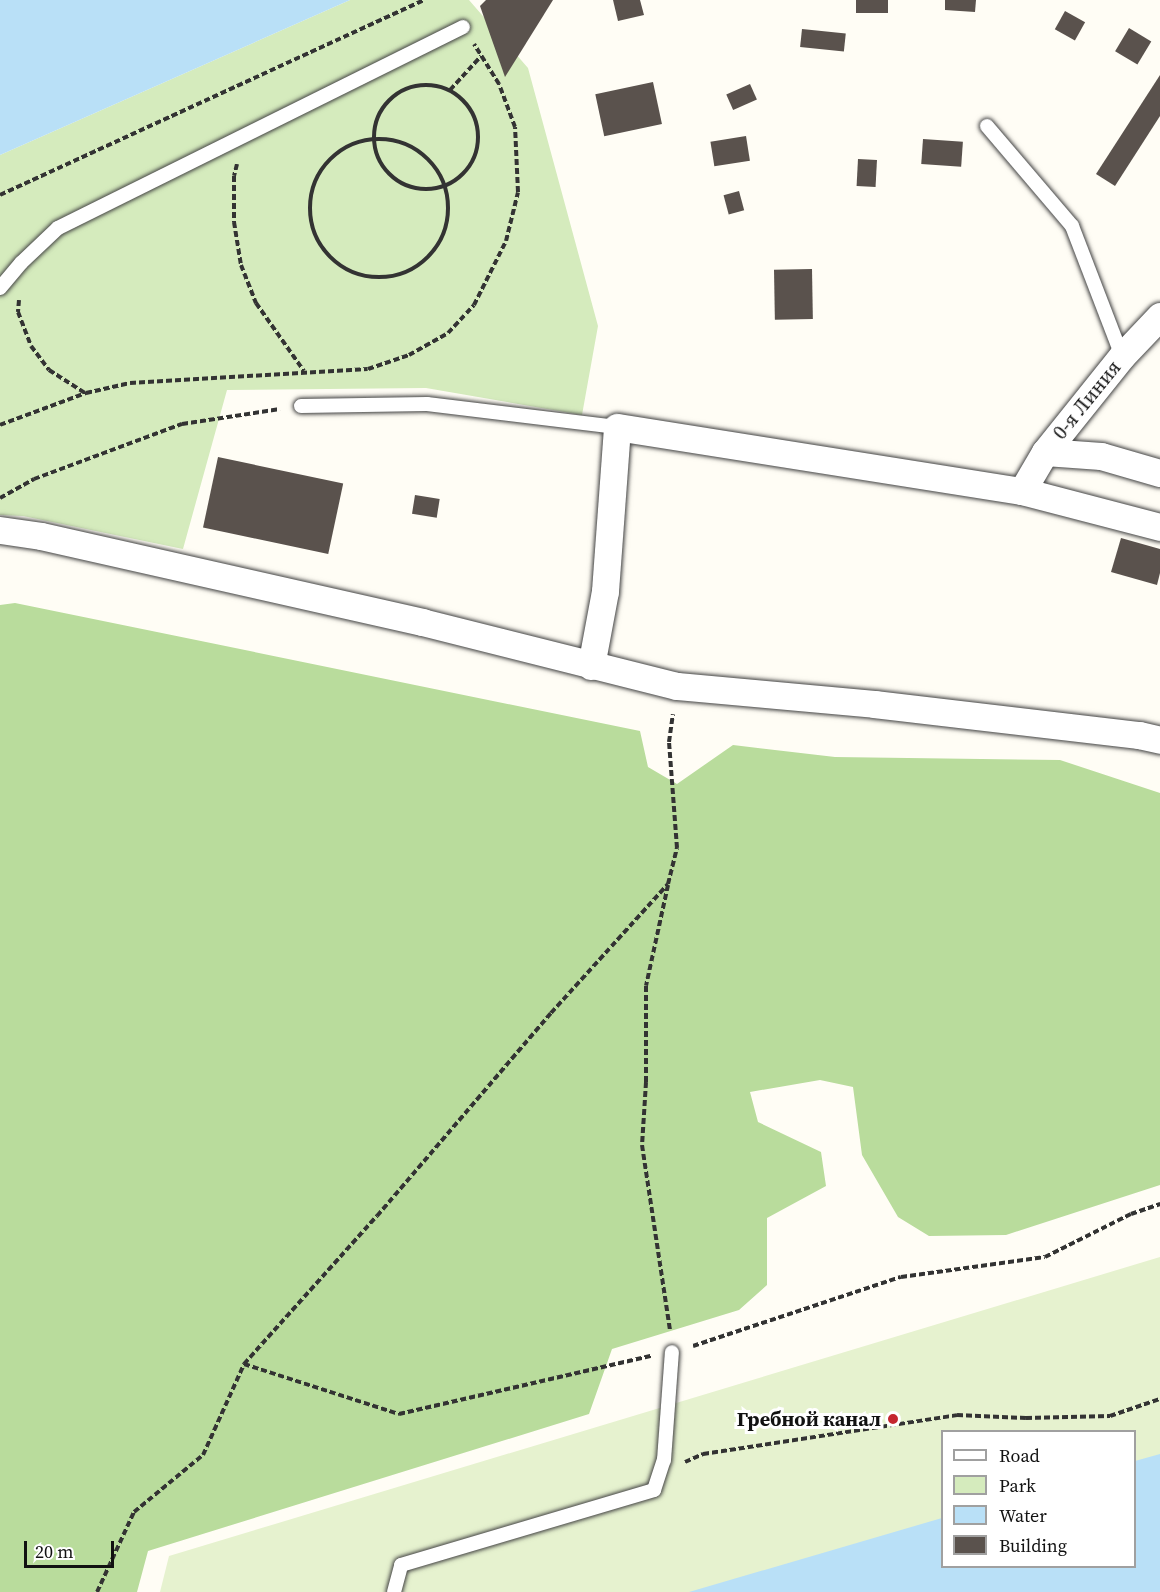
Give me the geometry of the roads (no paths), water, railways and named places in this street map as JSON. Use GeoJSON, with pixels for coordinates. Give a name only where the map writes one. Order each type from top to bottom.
{"type":"FeatureCollection","features":[{"type":"Feature","properties":{"kind":"street","name":"0-я Линия"},"geometry":{"type":"LineString","coordinates":[[1022,490],[1046,452],[1122,356],[1160,316]]}},
{"type":"Feature","properties":{"kind":"street"},"geometry":{"type":"LineString","coordinates":[[591,666],[605,591],[617,427],[1022,490],[1160,527]]}},
{"type":"Feature","properties":{"kind":"street"},"geometry":{"type":"LineString","coordinates":[[1046,452],[1101,456],[1160,473]]}},
{"type":"Feature","properties":{"kind":"street"},"geometry":{"type":"LineString","coordinates":[[0,530],[41,536],[411,620],[677,686],[874,704],[1139,735],[1160,740]]}},
{"type":"Feature","properties":{"kind":"lane"},"geometry":{"type":"LineString","coordinates":[[0,288],[21,263],[58,228],[463,27]]}},
{"type":"Feature","properties":{"kind":"lane"},"geometry":{"type":"LineString","coordinates":[[987,126],[1072,226],[1122,356]]}},
{"type":"Feature","properties":{"kind":"lane"},"geometry":{"type":"LineString","coordinates":[[301,406],[427,404],[617,427]]}},
{"type":"Feature","properties":{"kind":"lane"},"geometry":{"type":"LineString","coordinates":[[394,1592],[401,1565],[654,1490],[664,1460],[672,1352]]}},
{"type":"Feature","properties":{"kind":"water"},"geometry":{"type":"Polygon","coordinates":[[[0,0],[350,0],[0,155],[0,0]]]}},
{"type":"Feature","properties":{"kind":"water"},"geometry":{"type":"Polygon","coordinates":[[[1160,1454],[1160,1592],[689,1592],[941,1518],[941,1568],[1136,1568],[1136,1461],[1160,1454]]]}},
{"type":"Feature","properties":{"kind":"place","name":"Гребной канал"},"geometry":{"type":"Point","coordinates":[893,1419]}}]}
